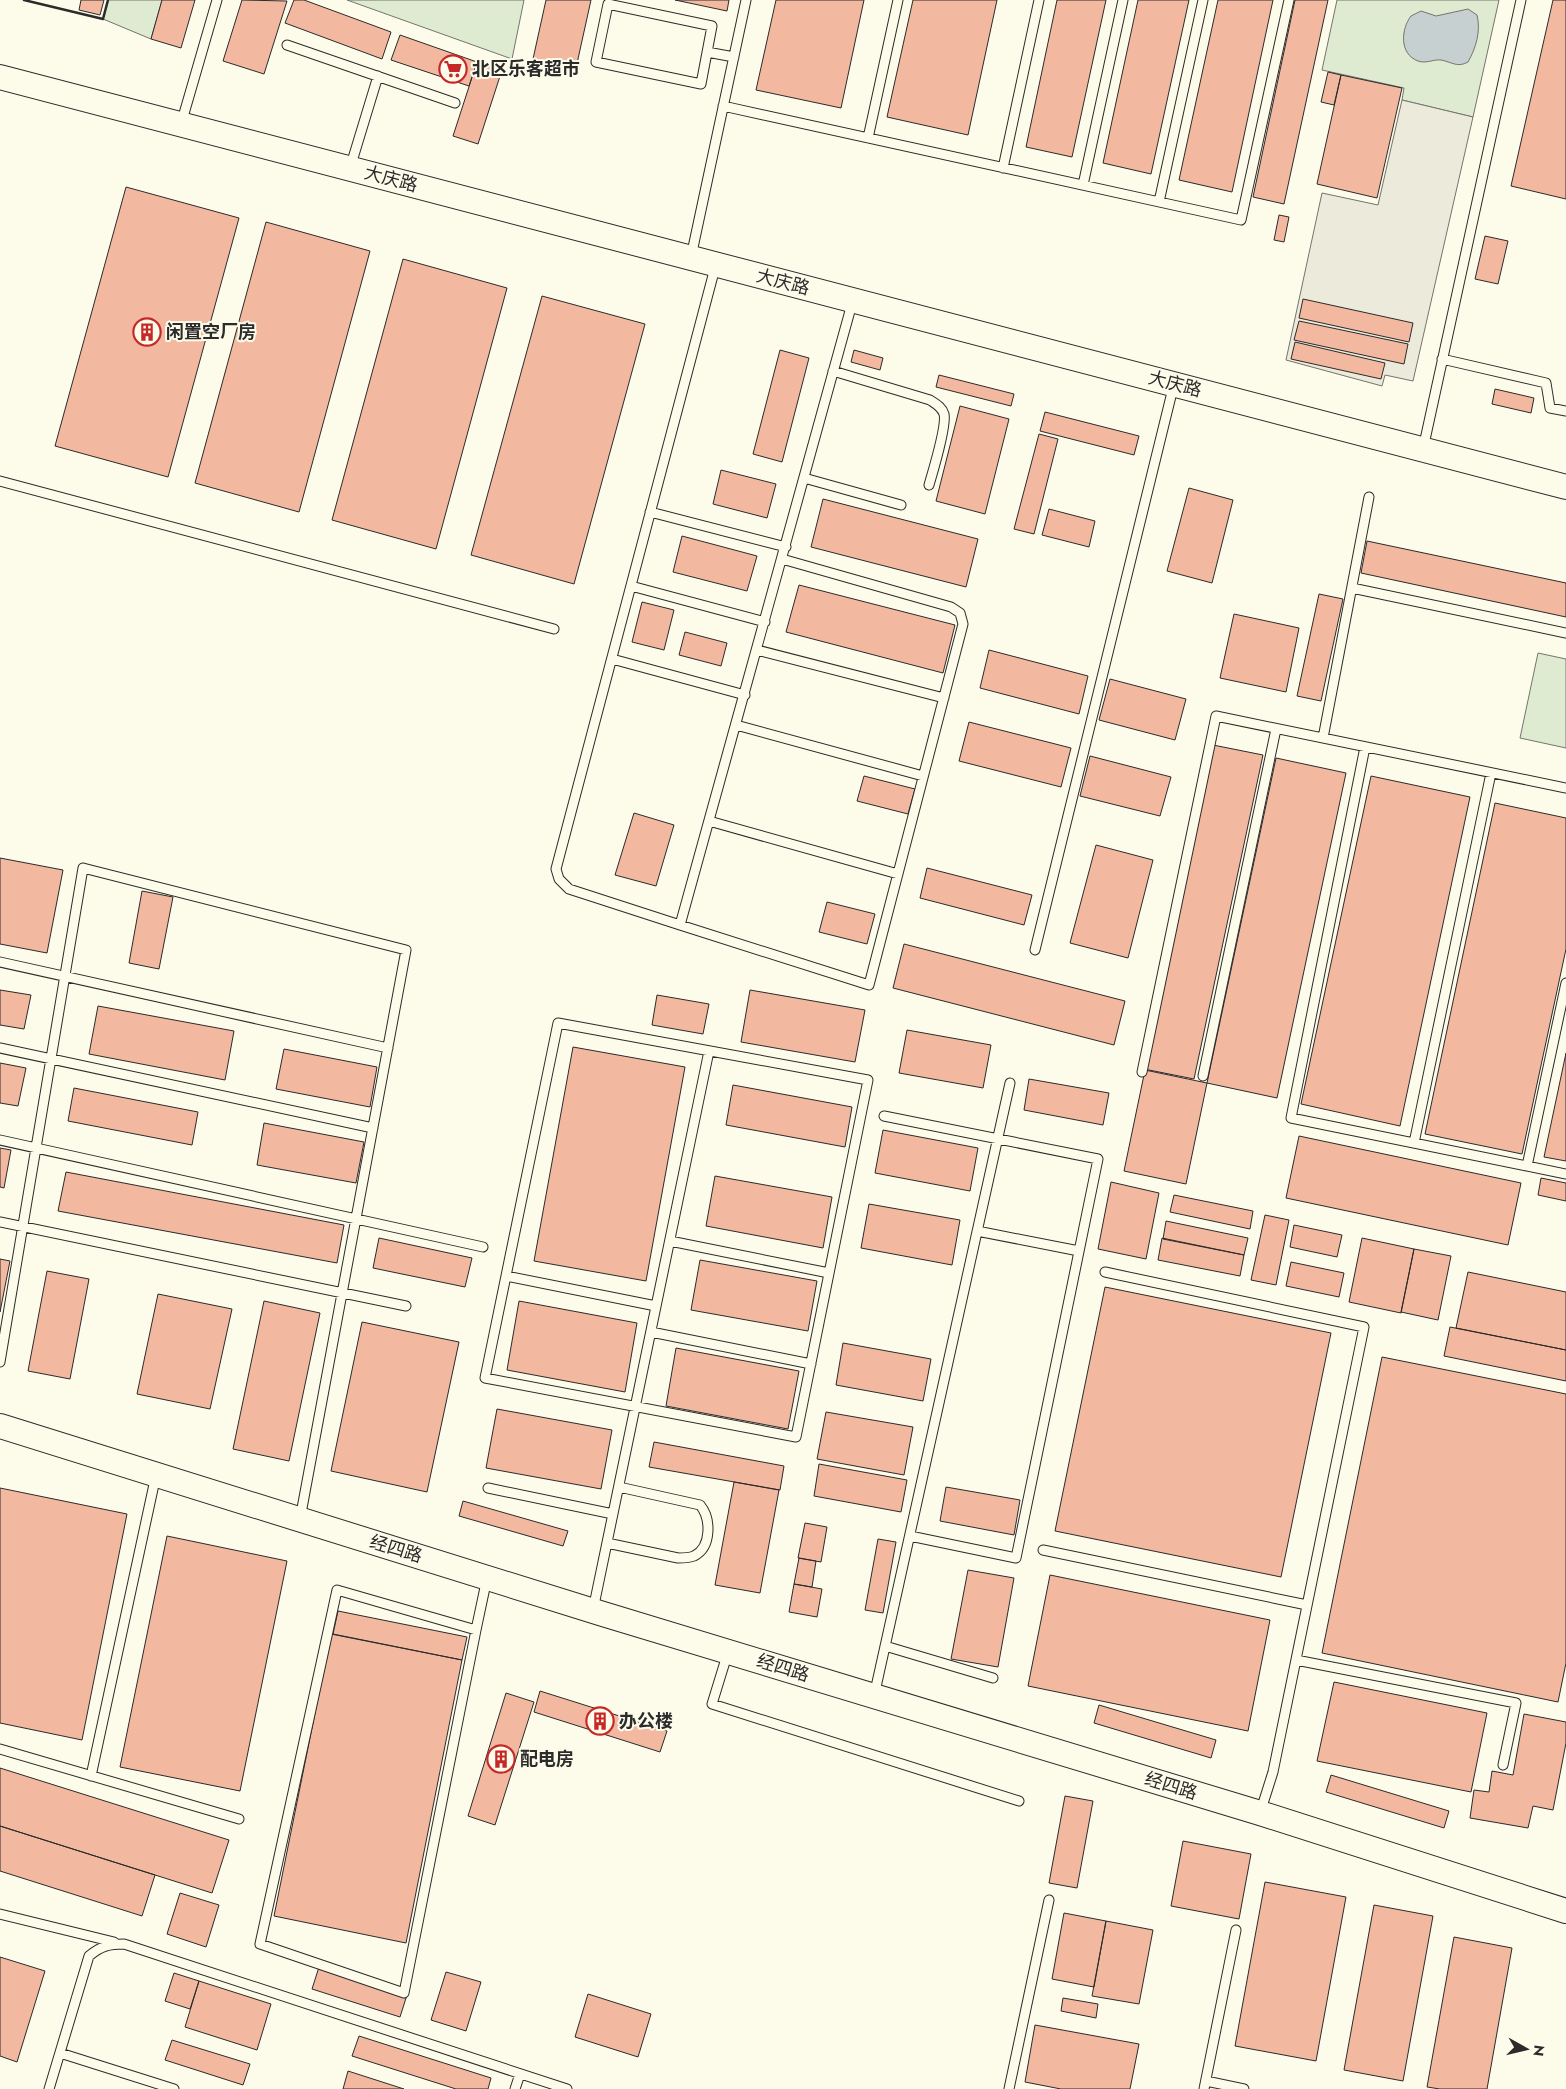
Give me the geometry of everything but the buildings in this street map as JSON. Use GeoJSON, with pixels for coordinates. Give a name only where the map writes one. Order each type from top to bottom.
{"type":"FeatureCollection","features":[{"type":"Feature","properties":{"kind":"street","name":"大庆路"},"geometry":{"type":"LineString","coordinates":[[0,77],[1566,487]]}},
{"type":"Feature","properties":{"kind":"street","name":"经四路"},"geometry":{"type":"LineString","coordinates":[[0,1426],[728,1652],[1260,1813],[1566,1911]]}},
{"type":"Feature","properties":{"kind":"lane"},"geometry":{"type":"LineString","coordinates":[[181,124],[217,0]]}},
{"type":"Feature","properties":{"kind":"lane"},"geometry":{"type":"LineString","coordinates":[[691,258],[746,0]]}},
{"type":"Feature","properties":{"kind":"lane"},"geometry":{"type":"LineString","coordinates":[[868,138],[898,0]]}},
{"type":"Feature","properties":{"kind":"lane"},"geometry":{"type":"LineString","coordinates":[[1003,168],[1039,0]]}},
{"type":"Feature","properties":{"kind":"lane"},"geometry":{"type":"LineString","coordinates":[[1083,185],[1123,0]]}},
{"type":"Feature","properties":{"kind":"lane"},"geometry":{"type":"LineString","coordinates":[[1159,202],[1203,0]]}},
{"type":"Feature","properties":{"kind":"lane"},"geometry":{"type":"LineString","coordinates":[[724,106],[1241,220],[1289,0]]}},
{"type":"Feature","properties":{"kind":"lane"},"geometry":{"type":"LineString","coordinates":[[1423,449],[1521,0]]}},
{"type":"Feature","properties":{"kind":"lane"},"geometry":{"type":"LineString","coordinates":[[608,4],[712,26],[707,52],[700,84],[596,62],[608,4]]}},
{"type":"Feature","properties":{"kind":"lane"},"geometry":{"type":"LineString","coordinates":[[287,45],[455,103]]}},
{"type":"Feature","properties":{"kind":"lane"},"geometry":{"type":"LineString","coordinates":[[707,52],[734,57]]}},
{"type":"Feature","properties":{"kind":"lane"},"geometry":{"type":"LineString","coordinates":[[350,168],[378,76]]}},
{"type":"Feature","properties":{"kind":"lane"},"geometry":{"type":"LineString","coordinates":[[716,264],[556,869],[559,878],[569,889],[869,985],[963,624],[960,613],[951,607],[782,559]]}},
{"type":"Feature","properties":{"kind":"lane"},"geometry":{"type":"LineString","coordinates":[[680,925],[853,300]]}},
{"type":"Feature","properties":{"kind":"lane"},"geometry":{"type":"LineString","coordinates":[[1442,359],[1546,383],[1550,408],[1566,412]]}},
{"type":"Feature","properties":{"kind":"lane"},"geometry":{"type":"LineString","coordinates":[[833,372],[930,400],[940,406],[944,416],[943,428],[929,485]]}},
{"type":"Feature","properties":{"kind":"lane"},"geometry":{"type":"LineString","coordinates":[[1035,950],[1174,384]]}},
{"type":"Feature","properties":{"kind":"lane"},"geometry":{"type":"LineString","coordinates":[[804,478],[901,505]]}},
{"type":"Feature","properties":{"kind":"lane"},"geometry":{"type":"LineString","coordinates":[[0,481],[554,629]]}},
{"type":"Feature","properties":{"kind":"lane"},"geometry":{"type":"LineString","coordinates":[[1324,738],[1369,497]]}},
{"type":"Feature","properties":{"kind":"lane"},"geometry":{"type":"LineString","coordinates":[[650,512],[786,547]]}},
{"type":"Feature","properties":{"kind":"lane"},"geometry":{"type":"LineString","coordinates":[[631,586],[765,622]]}},
{"type":"Feature","properties":{"kind":"lane"},"geometry":{"type":"LineString","coordinates":[[1352,588],[1566,633]]}},
{"type":"Feature","properties":{"kind":"lane"},"geometry":{"type":"LineString","coordinates":[[757,650],[944,698]]}},
{"type":"Feature","properties":{"kind":"lane"},"geometry":{"type":"LineString","coordinates":[[612,659],[744,695]]}},
{"type":"Feature","properties":{"kind":"lane"},"geometry":{"type":"LineString","coordinates":[[1142,1072],[1216,716],[1566,788]]}},
{"type":"Feature","properties":{"kind":"lane"},"geometry":{"type":"LineString","coordinates":[[736,725],[924,776]]}},
{"type":"Feature","properties":{"kind":"lane"},"geometry":{"type":"LineString","coordinates":[[1203,1076],[1276,728]]}},
{"type":"Feature","properties":{"kind":"lane"},"geometry":{"type":"LineString","coordinates":[[1365,747],[1291,1118],[1566,1174]]}},
{"type":"Feature","properties":{"kind":"lane"},"geometry":{"type":"LineString","coordinates":[[1414,1143],[1491,773]]}},
{"type":"Feature","properties":{"kind":"lane"},"geometry":{"type":"LineString","coordinates":[[709,821],[898,874]]}},
{"type":"Feature","properties":{"kind":"lane"},"geometry":{"type":"LineString","coordinates":[[0,1362],[83,868],[406,950],[300,1519]]}},
{"type":"Feature","properties":{"kind":"lane"},"geometry":{"type":"LineString","coordinates":[[0,962],[388,1048]]}},
{"type":"Feature","properties":{"kind":"lane"},"geometry":{"type":"LineString","coordinates":[[1527,1166],[1566,983]]}},
{"type":"Feature","properties":{"kind":"lane"},"geometry":{"type":"LineString","coordinates":[[558,1023],[868,1080],[829,1273],[796,1437],[485,1378],[558,1023]]}},
{"type":"Feature","properties":{"kind":"lane"},"geometry":{"type":"LineString","coordinates":[[0,1048],[373,1128]]}},
{"type":"Feature","properties":{"kind":"lane"},"geometry":{"type":"LineString","coordinates":[[593,1610],[709,1051]]}},
{"type":"Feature","properties":{"kind":"lane"},"geometry":{"type":"LineString","coordinates":[[874,1696],[1010,1083]]}},
{"type":"Feature","properties":{"kind":"lane"},"geometry":{"type":"LineString","coordinates":[[884,1116],[1098,1159],[1016,1558],[910,1536]]}},
{"type":"Feature","properties":{"kind":"lane"},"geometry":{"type":"LineString","coordinates":[[0,1140],[483,1247]]}},
{"type":"Feature","properties":{"kind":"lane"},"geometry":{"type":"LineString","coordinates":[[0,1222],[406,1306]]}},
{"type":"Feature","properties":{"kind":"lane"},"geometry":{"type":"LineString","coordinates":[[977,1231],[1079,1251]]}},
{"type":"Feature","properties":{"kind":"lane"},"geometry":{"type":"LineString","coordinates":[[670,1241],[829,1273]]}},
{"type":"Feature","properties":{"kind":"lane"},"geometry":{"type":"LineString","coordinates":[[1105,1272],[1364,1327],[1273,1772],[1260,1813]]}},
{"type":"Feature","properties":{"kind":"lane"},"geometry":{"type":"LineString","coordinates":[[506,1276],[656,1306]]}},
{"type":"Feature","properties":{"kind":"lane"},"geometry":{"type":"LineString","coordinates":[[651,1332],[811,1364]]}},
{"type":"Feature","properties":{"kind":"lane"},"geometry":{"type":"LineString","coordinates":[[91,1776],[156,1475]]}},
{"type":"Feature","properties":{"kind":"lane"},"geometry":{"type":"LineString","coordinates":[[607,1544],[686,1558],[694,1556],[701,1551],[706,1542],[708,1531],[705,1512],[700,1505],[619,1487]]}},
{"type":"Feature","properties":{"kind":"lane"},"geometry":{"type":"LineString","coordinates":[[488,1488],[613,1514]]}},
{"type":"Feature","properties":{"kind":"lane"},"geometry":{"type":"LineString","coordinates":[[1044,1550],[1307,1605]]}},
{"type":"Feature","properties":{"kind":"lane"},"geometry":{"type":"LineString","coordinates":[[476,1630],[337,1590],[260,1944],[404,1993],[487,1577]]}},
{"type":"Feature","properties":{"kind":"lane"},"geometry":{"type":"LineString","coordinates":[[885,1646],[993,1678]]}},
{"type":"Feature","properties":{"kind":"lane"},"geometry":{"type":"LineString","coordinates":[[728,1652],[712,1704],[1019,1801]]}},
{"type":"Feature","properties":{"kind":"lane"},"geometry":{"type":"LineString","coordinates":[[1296,1660],[1516,1703],[1503,1765]]}},
{"type":"Feature","properties":{"kind":"lane"},"geometry":{"type":"LineString","coordinates":[[0,1749],[239,1819]]}},
{"type":"Feature","properties":{"kind":"lane"},"geometry":{"type":"LineString","coordinates":[[1011,2089],[1049,1900]]}},
{"type":"Feature","properties":{"kind":"lane"},"geometry":{"type":"LineString","coordinates":[[0,1914],[124,1944],[567,2089]]}},
{"type":"Feature","properties":{"kind":"lane"},"geometry":{"type":"LineString","coordinates":[[1236,1930],[1205,2085],[1244,2089]]}},
{"type":"Feature","properties":{"kind":"lane"},"geometry":{"type":"LineString","coordinates":[[48,2089],[90,1956],[100,1948],[110,1944],[124,1944]]}},
{"type":"Feature","properties":{"kind":"lane"},"geometry":{"type":"LineString","coordinates":[[60,2053],[174,2089]]}},
{"type":"Feature","properties":{"kind":"lane"},"geometry":{"type":"LineString","coordinates":[[515,2089],[520,2074]]}},
{"type":"Feature","properties":{"kind":"green space"},"geometry":{"type":"Polygon","coordinates":[[[108,0],[162,0],[151,39],[103,19],[108,0]]]}},
{"type":"Feature","properties":{"kind":"green space"},"geometry":{"type":"Polygon","coordinates":[[[347,0],[524,0],[512,59],[347,0]]]}},
{"type":"Feature","properties":{"kind":"green space"},"geometry":{"type":"Polygon","coordinates":[[[1337,0],[1499,0],[1473,117],[1402,100],[1404,88],[1322,70],[1337,0]]]}},
{"type":"Feature","properties":{"kind":"green space"},"geometry":{"type":"Polygon","coordinates":[[[1538,653],[1566,659],[1566,748],[1520,738],[1538,653]]]}},
{"type":"Feature","properties":{"kind":"shaded area"},"geometry":{"type":"Polygon","coordinates":[[[1468,9],[1477,15],[1478,33],[1468,62],[1458,65],[1441,60],[1421,62],[1412,58],[1407,53],[1404,34],[1411,16],[1421,11],[1436,16],[1468,9]]]}},
{"type":"Feature","properties":{"kind":"shaded area"},"geometry":{"type":"Polygon","coordinates":[[[1402,100],[1473,117],[1413,381],[1385,375],[1382,386],[1286,360],[1322,193],[1378,205],[1402,100]]]}},
{"type":"Feature","properties":{"kind":"wall"},"geometry":{"type":"LineString","coordinates":[[24,0],[103,19],[108,0]]}},
{"type":"Feature","properties":{"kind":"place","name":"北区乐客超市"},"geometry":{"type":"Point","coordinates":[453,69]}},
{"type":"Feature","properties":{"kind":"place","name":"闲置空厂房"},"geometry":{"type":"Point","coordinates":[147,332]}},
{"type":"Feature","properties":{"kind":"place","name":"办公楼"},"geometry":{"type":"Point","coordinates":[600,1721]}},
{"type":"Feature","properties":{"kind":"place","name":"配电房"},"geometry":{"type":"Point","coordinates":[501,1759]}}]}
